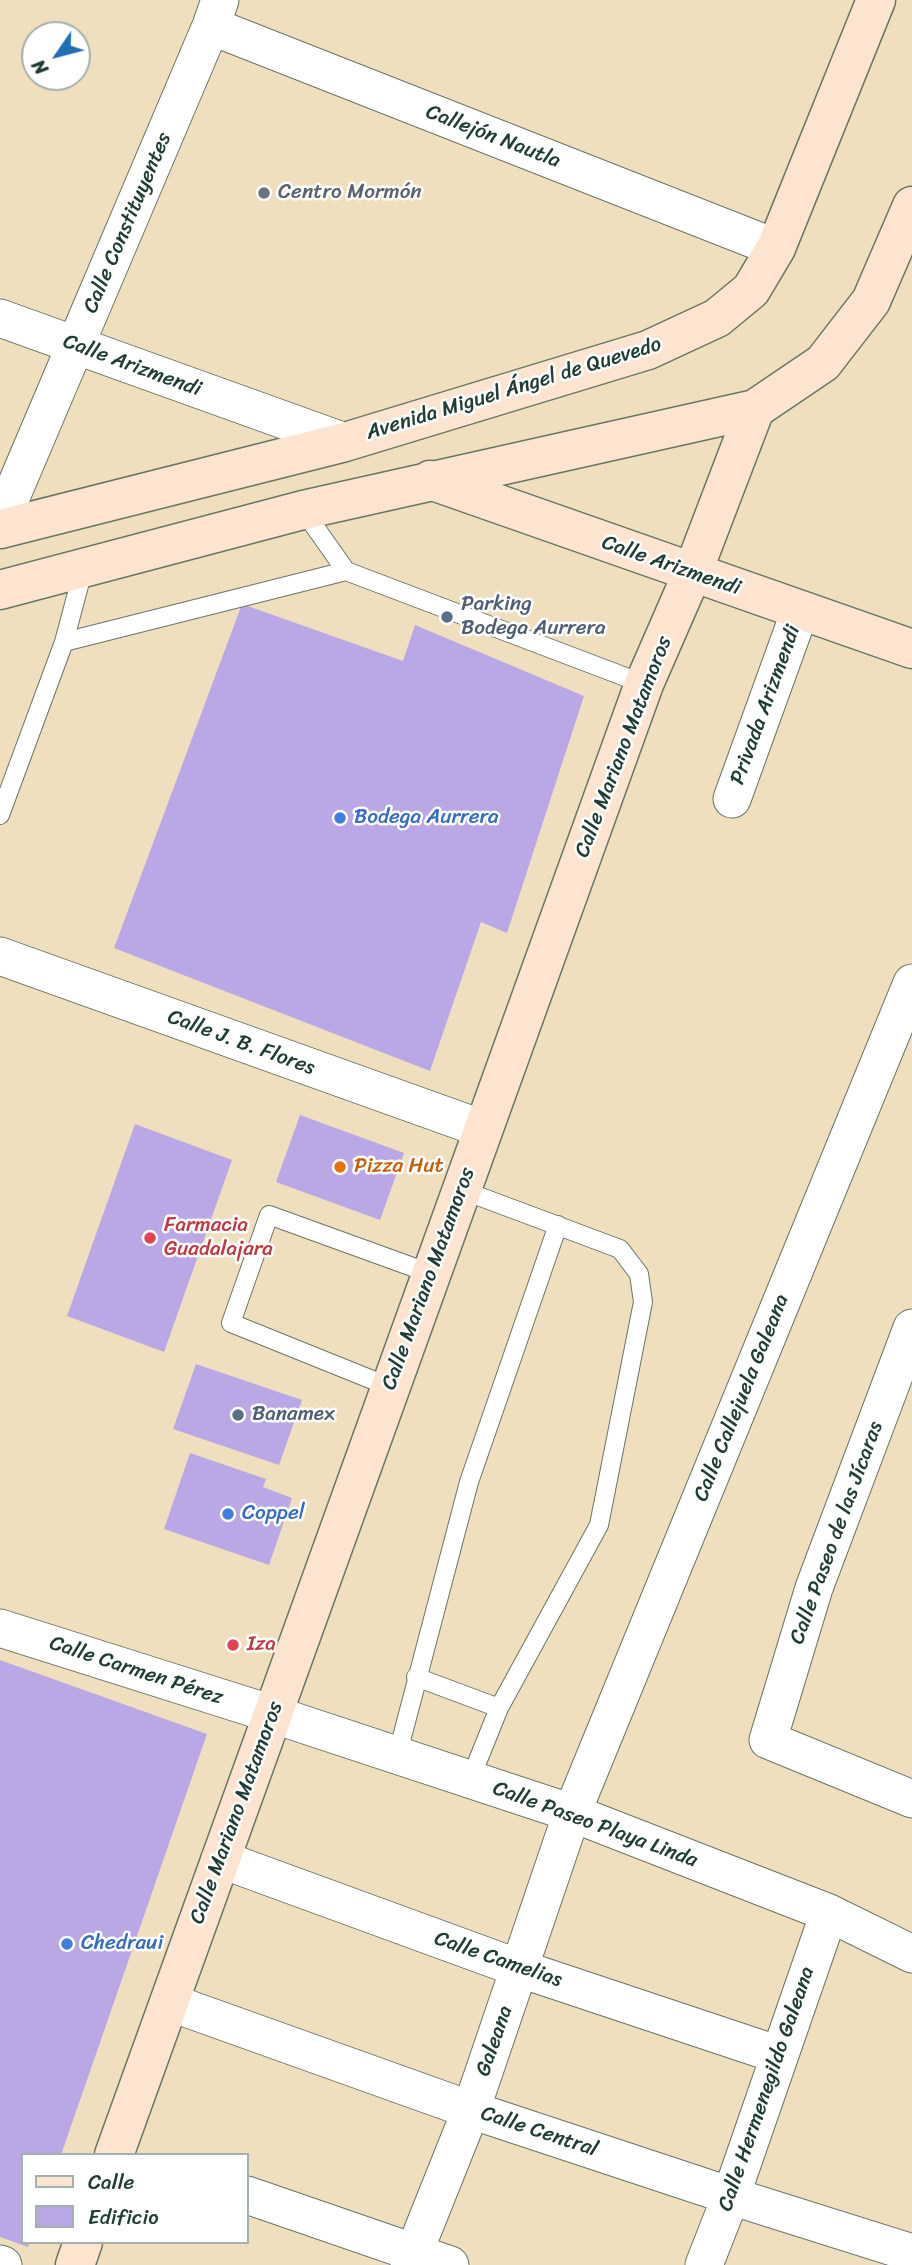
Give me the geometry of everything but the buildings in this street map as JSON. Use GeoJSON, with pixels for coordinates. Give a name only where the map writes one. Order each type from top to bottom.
{"type":"FeatureCollection","features":[{"type":"Feature","properties":{"kind":"street","name":"Avenida Miguel Ángel de Quevedo"},"geometry":{"type":"LineString","coordinates":[[0,529],[345,442],[648,350],[717,318],[751,290],[776,248],[876,0]]}},
{"type":"Feature","properties":{"kind":"street","name":"Callejón Nautla"},"geometry":{"type":"LineString","coordinates":[[215,13],[776,248]]}},
{"type":"Feature","properties":{"kind":"street","name":"Calle Constituyentes"},"geometry":{"type":"LineString","coordinates":[[0,523],[215,13]]}},
{"type":"Feature","properties":{"kind":"street"},"geometry":{"type":"LineString","coordinates":[[0,590],[303,510],[755,409],[823,363],[871,300],[912,206]]}},
{"type":"Feature","properties":{"kind":"street","name":"Calle Arizmendi"},"geometry":{"type":"LineString","coordinates":[[0,318],[345,442]]}},
{"type":"Feature","properties":{"kind":"street","name":"Calle Mariano Matamoros"},"geometry":{"type":"LineString","coordinates":[[120,2153],[169,2001],[644,684],[692,574],[755,409]]}},
{"type":"Feature","properties":{"kind":"street","name":"Calle Arizmendi"},"geometry":{"type":"LineString","coordinates":[[430,480],[912,649]]}},
{"type":"Feature","properties":{"kind":"street","name":"Privada Arizmendi"},"geometry":{"type":"LineString","coordinates":[[732,799],[800,611]]}},
{"type":"Feature","properties":{"kind":"street","name":"Calle J. B. Flores"},"geometry":{"type":"LineString","coordinates":[[0,956],[483,1129]]}},
{"type":"Feature","properties":{"kind":"street","name":"Calle Callejuela Galeana"},"geometry":{"type":"LineString","coordinates":[[572,1813],[912,983]]}},
{"type":"Feature","properties":{"kind":"street","name":"Calle Paseo de las Jícaras"},"geometry":{"type":"LineString","coordinates":[[912,1328],[814,1588],[768,1740],[912,1799]]}},
{"type":"Feature","properties":{"kind":"street","name":"Calle Carmen Pérez"},"geometry":{"type":"LineString","coordinates":[[0,1628],[272,1714]]}},
{"type":"Feature","properties":{"kind":"street","name":"Calle Paseo Playa Linda"},"geometry":{"type":"LineString","coordinates":[[272,1714],[572,1813],[829,1913],[912,1954]]}},
{"type":"Feature","properties":{"kind":"street","name":"Galeana"},"geometry":{"type":"LineString","coordinates":[[411,2259],[471,2110],[572,1813]]}},
{"type":"Feature","properties":{"kind":"street","name":"Calle Camelias"},"geometry":{"type":"LineString","coordinates":[[220,1859],[521,1969],[779,2055]]}},
{"type":"Feature","properties":{"kind":"street","name":"Calle Hermenegildo Galeana"},"geometry":{"type":"LineString","coordinates":[[704,2265],[731,2196],[829,1913]]}},
{"type":"Feature","properties":{"kind":"street","name":"Calle Central"},"geometry":{"type":"LineString","coordinates":[[169,2001],[471,2110],[912,2253]]}},
{"type":"Feature","properties":{"kind":"street"},"geometry":{"type":"LineString","coordinates":[[248,2195],[411,2259],[450,2265]]}},
{"type":"Feature","properties":{"kind":"street"},"geometry":{"type":"LineString","coordinates":[[75,2265],[82,2244]]}},
{"type":"Feature","properties":{"kind":"lane"},"geometry":{"type":"LineString","coordinates":[[303,510],[346,571],[644,684]]}},
{"type":"Feature","properties":{"kind":"lane"},"geometry":{"type":"LineString","coordinates":[[0,815],[64,642],[83,567]]}},
{"type":"Feature","properties":{"kind":"lane"},"geometry":{"type":"LineString","coordinates":[[64,642],[346,571]]}},
{"type":"Feature","properties":{"kind":"lane"},"geometry":{"type":"LineString","coordinates":[[463,1190],[620,1249],[639,1274],[643,1302],[599,1525],[499,1708],[470,1780]]}},
{"type":"Feature","properties":{"kind":"lane"},"geometry":{"type":"LineString","coordinates":[[390,1387],[232,1322],[270,1215],[432,1274]]}},
{"type":"Feature","properties":{"kind":"lane"},"geometry":{"type":"LineString","coordinates":[[397,1756],[468,1482],[558,1225]]}},
{"type":"Feature","properties":{"kind":"lane"},"geometry":{"type":"LineString","coordinates":[[416,1677],[499,1708]]}},
{"type":"Feature","properties":{"kind":"place","name":"Centro Mormón"},"geometry":{"type":"Point","coordinates":[264,193]}},
{"type":"Feature","properties":{"kind":"place","name":"Parking Bodega Aurrera"},"geometry":{"type":"Point","coordinates":[447,617]}},
{"type":"Feature","properties":{"kind":"place","name":"Bodega Aurrera"},"geometry":{"type":"Point","coordinates":[340,818]}},
{"type":"Feature","properties":{"kind":"place","name":"Pizza Hut"},"geometry":{"type":"Point","coordinates":[340,1167]}},
{"type":"Feature","properties":{"kind":"place","name":"Farmacia Guadalajara"},"geometry":{"type":"Point","coordinates":[150,1238]}},
{"type":"Feature","properties":{"kind":"place","name":"Banamex"},"geometry":{"type":"Point","coordinates":[238,1415]}},
{"type":"Feature","properties":{"kind":"place","name":"Coppel"},"geometry":{"type":"Point","coordinates":[228,1514]}},
{"type":"Feature","properties":{"kind":"place","name":"Iza"},"geometry":{"type":"Point","coordinates":[233,1645]}},
{"type":"Feature","properties":{"kind":"place","name":"Chedraui"},"geometry":{"type":"Point","coordinates":[67,1944]}}]}
